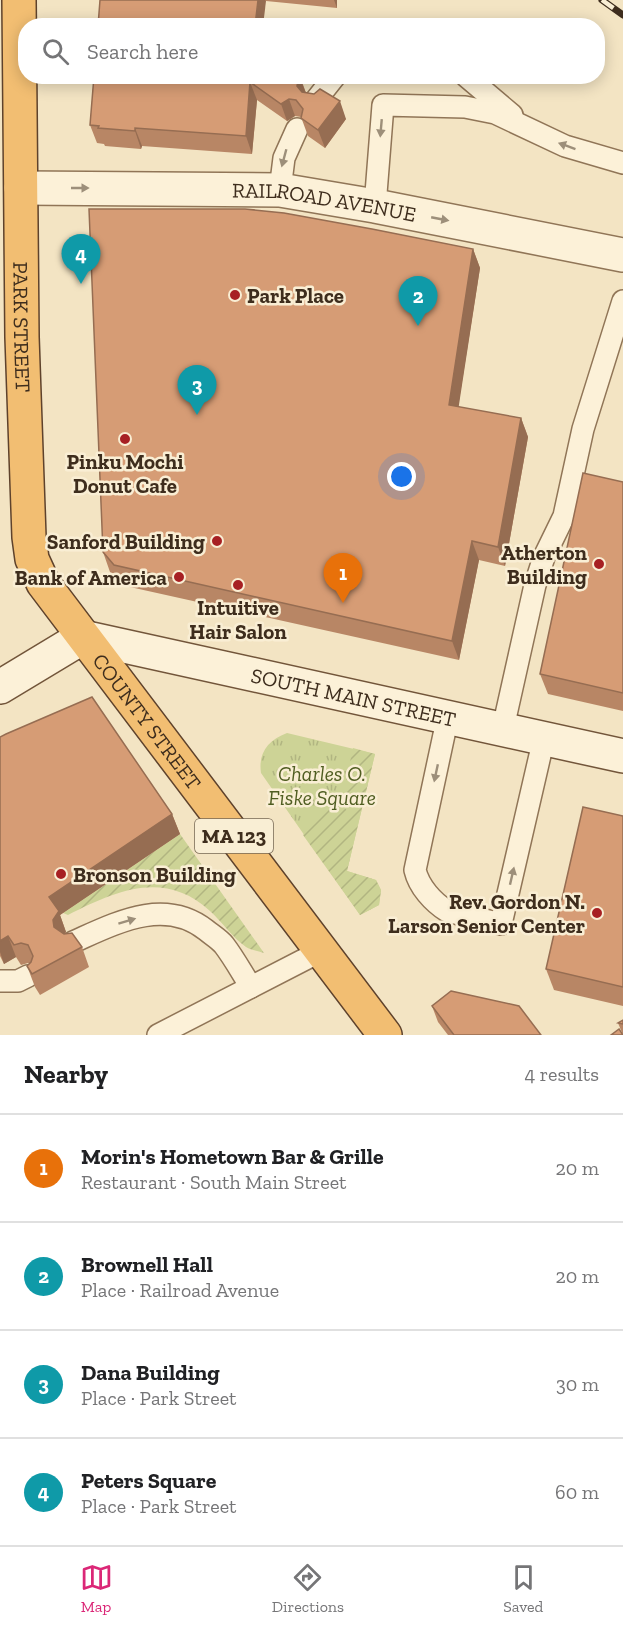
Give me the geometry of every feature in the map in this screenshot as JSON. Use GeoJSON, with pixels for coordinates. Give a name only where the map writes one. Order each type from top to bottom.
{"type":"FeatureCollection","features":[{"type":"Feature","properties":{"kind":"highway","name":"PARK STREET"},"geometry":{"type":"LineString","coordinates":[[19,0],[19,18]]}},
{"type":"Feature","properties":{"kind":"highway","name":"PARK STREET"},"geometry":{"type":"LineString","coordinates":[[20,84],[21,188],[10,267],[32,559],[39,577],[83,637]]}},
{"type":"Feature","properties":{"kind":"highway","name":"COUNTY STREET"},"geometry":{"type":"LineString","coordinates":[[83,637],[385,1035]]}},
{"type":"Feature","properties":{"kind":"main road","name":"RAILROAD AVENUE"},"geometry":{"type":"LineString","coordinates":[[21,188],[280,190],[375,206],[623,255]]}},
{"type":"Feature","properties":{"kind":"main road"},"geometry":{"type":"LineString","coordinates":[[0,687],[83,637]]}},
{"type":"Feature","properties":{"kind":"main road","name":"SOUTH MAIN STREET"},"geometry":{"type":"LineString","coordinates":[[83,637],[623,756]]}},
{"type":"Feature","properties":{"kind":"lane"},"geometry":{"type":"LineString","coordinates":[[316,100],[329,84]]}},
{"type":"Feature","properties":{"kind":"lane"},"geometry":{"type":"LineString","coordinates":[[475,84],[526,127]]}},
{"type":"Feature","properties":{"kind":"lane"},"geometry":{"type":"LineString","coordinates":[[375,206],[383,105],[465,107],[495,113],[565,146],[623,163]]}},
{"type":"Feature","properties":{"kind":"lane"},"geometry":{"type":"LineString","coordinates":[[280,190],[284,158],[297,129]]}},
{"type":"Feature","properties":{"kind":"lane"},"geometry":{"type":"LineString","coordinates":[[502,728],[535,585],[544,557],[564,516],[583,429],[623,301]]}},
{"type":"Feature","properties":{"kind":"lane"},"geometry":{"type":"LineString","coordinates":[[448,716],[415,870],[417,880],[439,906],[447,911],[501,924],[544,738]]}},
{"type":"Feature","properties":{"kind":"lane"},"geometry":{"type":"LineString","coordinates":[[73,942],[128,919],[160,913],[177,914],[194,920],[223,943],[251,987]]}},
{"type":"Feature","properties":{"kind":"lane"},"geometry":{"type":"LineString","coordinates":[[158,1035],[321,951]]}},
{"type":"Feature","properties":{"kind":"lane"},"geometry":{"type":"LineString","coordinates":[[0,981],[18,981],[28,976]]}},
{"type":"Feature","properties":{"kind":"green space","name":"Charles O. Fiske Square"},"geometry":{"type":"Polygon","coordinates":[[[287,733],[375,754],[347,871],[376,880],[381,890],[379,905],[360,915],[261,773],[261,759],[266,748],[274,739],[287,733]]]}},
{"type":"Feature","properties":{"kind":"green space"},"geometry":{"type":"Polygon","coordinates":[[[353,748],[375,754],[347,871],[376,880],[381,890],[379,905],[360,915],[303,835],[334,803],[338,802],[350,813],[357,805],[358,796],[348,794],[344,790],[353,748]]]}},
{"type":"Feature","properties":{"kind":"green space"},"geometry":{"type":"Polygon","coordinates":[[[180,834],[264,953],[246,947],[210,911],[193,898],[158,887],[122,892],[68,915],[63,913],[180,834]]]}},
{"type":"Feature","properties":{"kind":"building"},"geometry":{"type":"Polygon","coordinates":[[[100,0],[258,0],[256,18],[99,18],[100,0]]]}},
{"type":"Feature","properties":{"kind":"building"},"geometry":{"type":"Polygon","coordinates":[[[93,84],[250,84],[246,136],[135,128],[135,131],[98,128],[99,126],[90,125],[93,84]]]}},
{"type":"Feature","properties":{"kind":"building"},"geometry":{"type":"Polygon","coordinates":[[[253,84],[297,84],[302,92],[314,94],[320,89],[340,101],[318,130],[301,118],[303,109],[296,100],[289,99],[281,104],[253,84]]]}},
{"type":"Feature","properties":{"kind":"building"},"geometry":{"type":"Polygon","coordinates":[[[89,209],[245,209],[284,213],[473,249],[449,405],[521,418],[498,547],[472,541],[452,641],[114,565],[103,552],[89,209]]]}},
{"type":"Feature","properties":{"kind":"building","name":"Atherton Building"},"geometry":{"type":"Polygon","coordinates":[[[583,473],[623,482],[623,693],[540,674],[583,473]]]}},
{"type":"Feature","properties":{"kind":"building","name":"Bronson Building"},"geometry":{"type":"Polygon","coordinates":[[[92,697],[172,814],[49,897],[59,911],[53,920],[54,927],[64,934],[72,933],[82,947],[32,974],[27,966],[33,956],[28,945],[21,943],[14,945],[8,936],[0,941],[0,737],[92,697]]]}},
{"type":"Feature","properties":{"kind":"building","name":"Rev. Gordon N. Larson Senior Center"},"geometry":{"type":"Polygon","coordinates":[[[583,807],[623,816],[623,987],[546,969],[583,807]]]}},
{"type":"Feature","properties":{"kind":"building"},"geometry":{"type":"Polygon","coordinates":[[[451,991],[519,1006],[541,1035],[454,1035],[432,1006],[451,991]]]}},
{"type":"Feature","properties":{"kind":"building"},"geometry":{"type":"Polygon","coordinates":[[[619,1029],[623,1035],[611,1035],[619,1029]]]}},
{"type":"Feature","properties":{"kind":"railway"},"geometry":{"type":"LineString","coordinates":[[602,0],[623,15]]}},
{"type":"Feature","properties":{"kind":"place","name":"Peters Square"},"geometry":{"type":"Point","coordinates":[81,284]}},
{"type":"Feature","properties":{"kind":"place","name":"Park Place"},"geometry":{"type":"Point","coordinates":[235,295]}},
{"type":"Feature","properties":{"kind":"place","name":"Brownell Hall"},"geometry":{"type":"Point","coordinates":[418,326]}},
{"type":"Feature","properties":{"kind":"place","name":"Dana Building"},"geometry":{"type":"Point","coordinates":[197,415]}},
{"type":"Feature","properties":{"kind":"place","name":"Pinku Mochi Donut Cafe"},"geometry":{"type":"Point","coordinates":[125,439]}},
{"type":"Feature","properties":{"kind":"place","name":"Sanford Building"},"geometry":{"type":"Point","coordinates":[217,541]}},
{"type":"Feature","properties":{"kind":"place","name":"Atherton Building"},"geometry":{"type":"Point","coordinates":[599,564]}},
{"type":"Feature","properties":{"kind":"place","name":"Bank of America"},"geometry":{"type":"Point","coordinates":[179,577]}},
{"type":"Feature","properties":{"kind":"place","name":"Intuitive Hair Salon"},"geometry":{"type":"Point","coordinates":[238,585]}},
{"type":"Feature","properties":{"kind":"place","name":"Morin's Hometown Bar & Grille"},"geometry":{"type":"Point","coordinates":[343,603]}},
{"type":"Feature","properties":{"kind":"place","name":"Bronson Building"},"geometry":{"type":"Point","coordinates":[61,874]}},
{"type":"Feature","properties":{"kind":"place","name":"Rev. Gordon N. Larson Senior Center"},"geometry":{"type":"Point","coordinates":[597,913]}}]}
